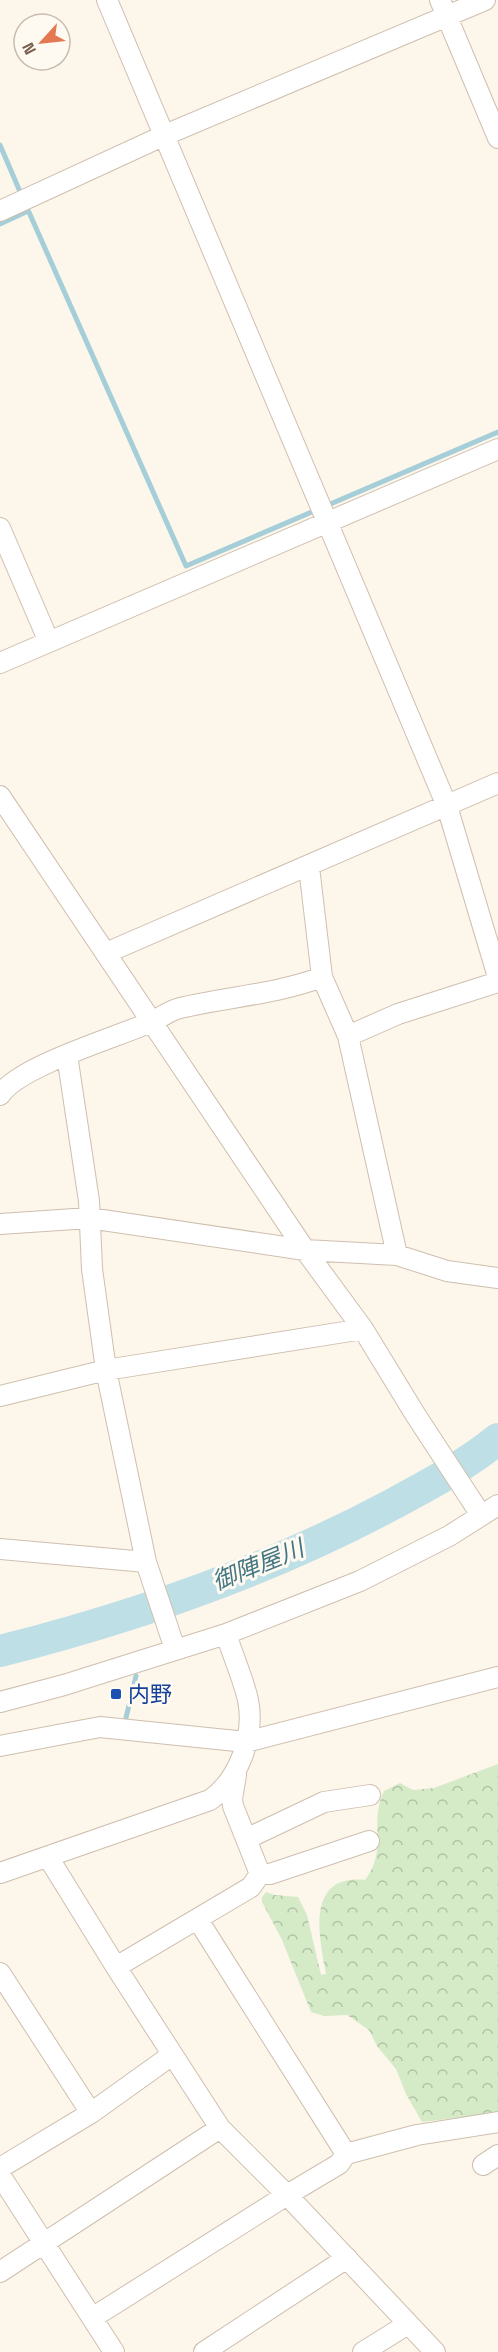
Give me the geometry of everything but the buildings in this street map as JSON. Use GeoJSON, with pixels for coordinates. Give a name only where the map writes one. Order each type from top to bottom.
{"type":"FeatureCollection","features":[{"type":"Feature","properties":{"kind":"street"},"geometry":{"type":"LineString","coordinates":[[107,0],[447,806],[498,977]]}},
{"type":"Feature","properties":{"kind":"street"},"geometry":{"type":"LineString","coordinates":[[0,211],[443,8],[485,0]]}},
{"type":"Feature","properties":{"kind":"street"},"geometry":{"type":"LineString","coordinates":[[443,8],[498,138]]}},
{"type":"Feature","properties":{"kind":"street"},"geometry":{"type":"LineString","coordinates":[[0,663],[324,513],[498,449]]}},
{"type":"Feature","properties":{"kind":"street"},"geometry":{"type":"LineString","coordinates":[[0,528],[49,642]]}},
{"type":"Feature","properties":{"kind":"street"},"geometry":{"type":"LineString","coordinates":[[106,954],[498,783]]}},
{"type":"Feature","properties":{"kind":"street"},"geometry":{"type":"LineString","coordinates":[[0,796],[305,1250],[363,1329],[437,1447],[488,1509],[448,1536],[360,1581],[226,1634],[172,1641],[64,1685],[0,1702]]}},
{"type":"Feature","properties":{"kind":"street"},"geometry":{"type":"LineString","coordinates":[[309,867],[322,976],[348,1036],[397,1255]]}},
{"type":"Feature","properties":{"kind":"street"},"geometry":{"type":"LineString","coordinates":[[0,1095],[14,1081],[67,1055],[151,1022],[176,1009],[300,985],[322,976]]}},
{"type":"Feature","properties":{"kind":"street"},"geometry":{"type":"LineString","coordinates":[[348,1036],[398,1014],[498,982]]}},
{"type":"Feature","properties":{"kind":"street"},"geometry":{"type":"LineString","coordinates":[[67,1055],[89,1201],[92,1269],[106,1370],[148,1569],[172,1641]]}},
{"type":"Feature","properties":{"kind":"street"},"geometry":{"type":"LineString","coordinates":[[0,1224],[89,1218],[305,1250],[397,1255],[447,1271],[498,1278]]}},
{"type":"Feature","properties":{"kind":"street"},"geometry":{"type":"LineString","coordinates":[[0,1396],[106,1370],[363,1329]]}},
{"type":"Feature","properties":{"kind":"street"},"geometry":{"type":"LineString","coordinates":[[0,1550],[148,1569]]}},
{"type":"Feature","properties":{"kind":"street"},"geometry":{"type":"LineString","coordinates":[[226,1634],[249,1702],[250,1715],[232,1799],[260,1874]]}},
{"type":"Feature","properties":{"kind":"street"},"geometry":{"type":"LineString","coordinates":[[0,1746],[100,1727],[246,1742],[498,1677]]}},
{"type":"Feature","properties":{"kind":"street"},"geometry":{"type":"LineString","coordinates":[[0,1873],[210,1800],[224,1789],[238,1767]]}},
{"type":"Feature","properties":{"kind":"street"},"geometry":{"type":"LineString","coordinates":[[246,1839],[324,1802],[370,1795]]}},
{"type":"Feature","properties":{"kind":"street"},"geometry":{"type":"LineString","coordinates":[[260,1874],[270,1874],[369,1841]]}},
{"type":"Feature","properties":{"kind":"street"},"geometry":{"type":"LineString","coordinates":[[48,1857],[220,2128],[435,2352]]}},
{"type":"Feature","properties":{"kind":"street"},"geometry":{"type":"LineString","coordinates":[[116,1967],[251,1887],[260,1874]]}},
{"type":"Feature","properties":{"kind":"street"},"geometry":{"type":"LineString","coordinates":[[198,1920],[353,2152]]}},
{"type":"Feature","properties":{"kind":"street"},"geometry":{"type":"LineString","coordinates":[[0,1973],[91,2113]]}},
{"type":"Feature","properties":{"kind":"street"},"geometry":{"type":"LineString","coordinates":[[0,2168],[91,2113],[172,2055]]}},
{"type":"Feature","properties":{"kind":"street"},"geometry":{"type":"LineString","coordinates":[[92,2318],[339,2164],[353,2152],[417,2135],[498,2122]]}},
{"type":"Feature","properties":{"kind":"street"},"geometry":{"type":"LineString","coordinates":[[0,2272],[220,2128]]}},
{"type":"Feature","properties":{"kind":"street"},"geometry":{"type":"LineString","coordinates":[[0,2175],[114,2352]]}},
{"type":"Feature","properties":{"kind":"street"},"geometry":{"type":"LineString","coordinates":[[204,2352],[347,2258]]}},
{"type":"Feature","properties":{"kind":"street"},"geometry":{"type":"LineString","coordinates":[[363,2352],[408,2324]]}},
{"type":"Feature","properties":{"kind":"green space"},"geometry":{"type":"Polygon","coordinates":[[[498,1764],[498,2113],[422,2122],[406,2094],[396,2069],[377,2046],[369,2030],[347,2015],[325,2016],[311,2012],[282,1940],[262,1902],[262,1897],[266,1892],[298,1897],[307,1915],[321,1975],[326,1974],[319,1926],[324,1897],[333,1887],[346,1881],[365,1880],[372,1868],[376,1857],[378,1815],[384,1791],[400,1783],[413,1790],[434,1788],[498,1764]]]}},
{"type":"Feature","properties":{"kind":"waterway"},"geometry":{"type":"LineString","coordinates":[[0,145],[21,194]]}},
{"type":"Feature","properties":{"kind":"waterway"},"geometry":{"type":"LineString","coordinates":[[28,210],[186,566],[498,432]]}},
{"type":"Feature","properties":{"kind":"waterway"},"geometry":{"type":"LineString","coordinates":[[0,224],[28,211]]}},
{"type":"Feature","properties":{"kind":"waterway","name":"御陣屋川"},"geometry":{"type":"LineString","coordinates":[[0,1651],[101,1623],[250,1571],[393,1504],[460,1466],[498,1439]]}},
{"type":"Feature","properties":{"kind":"waterway"},"geometry":{"type":"LineString","coordinates":[[120,1723],[125,1722],[136,1676]]}},
{"type":"Feature","properties":{"kind":"place","name":"内野"},"geometry":{"type":"Point","coordinates":[116,1694]}}]}
